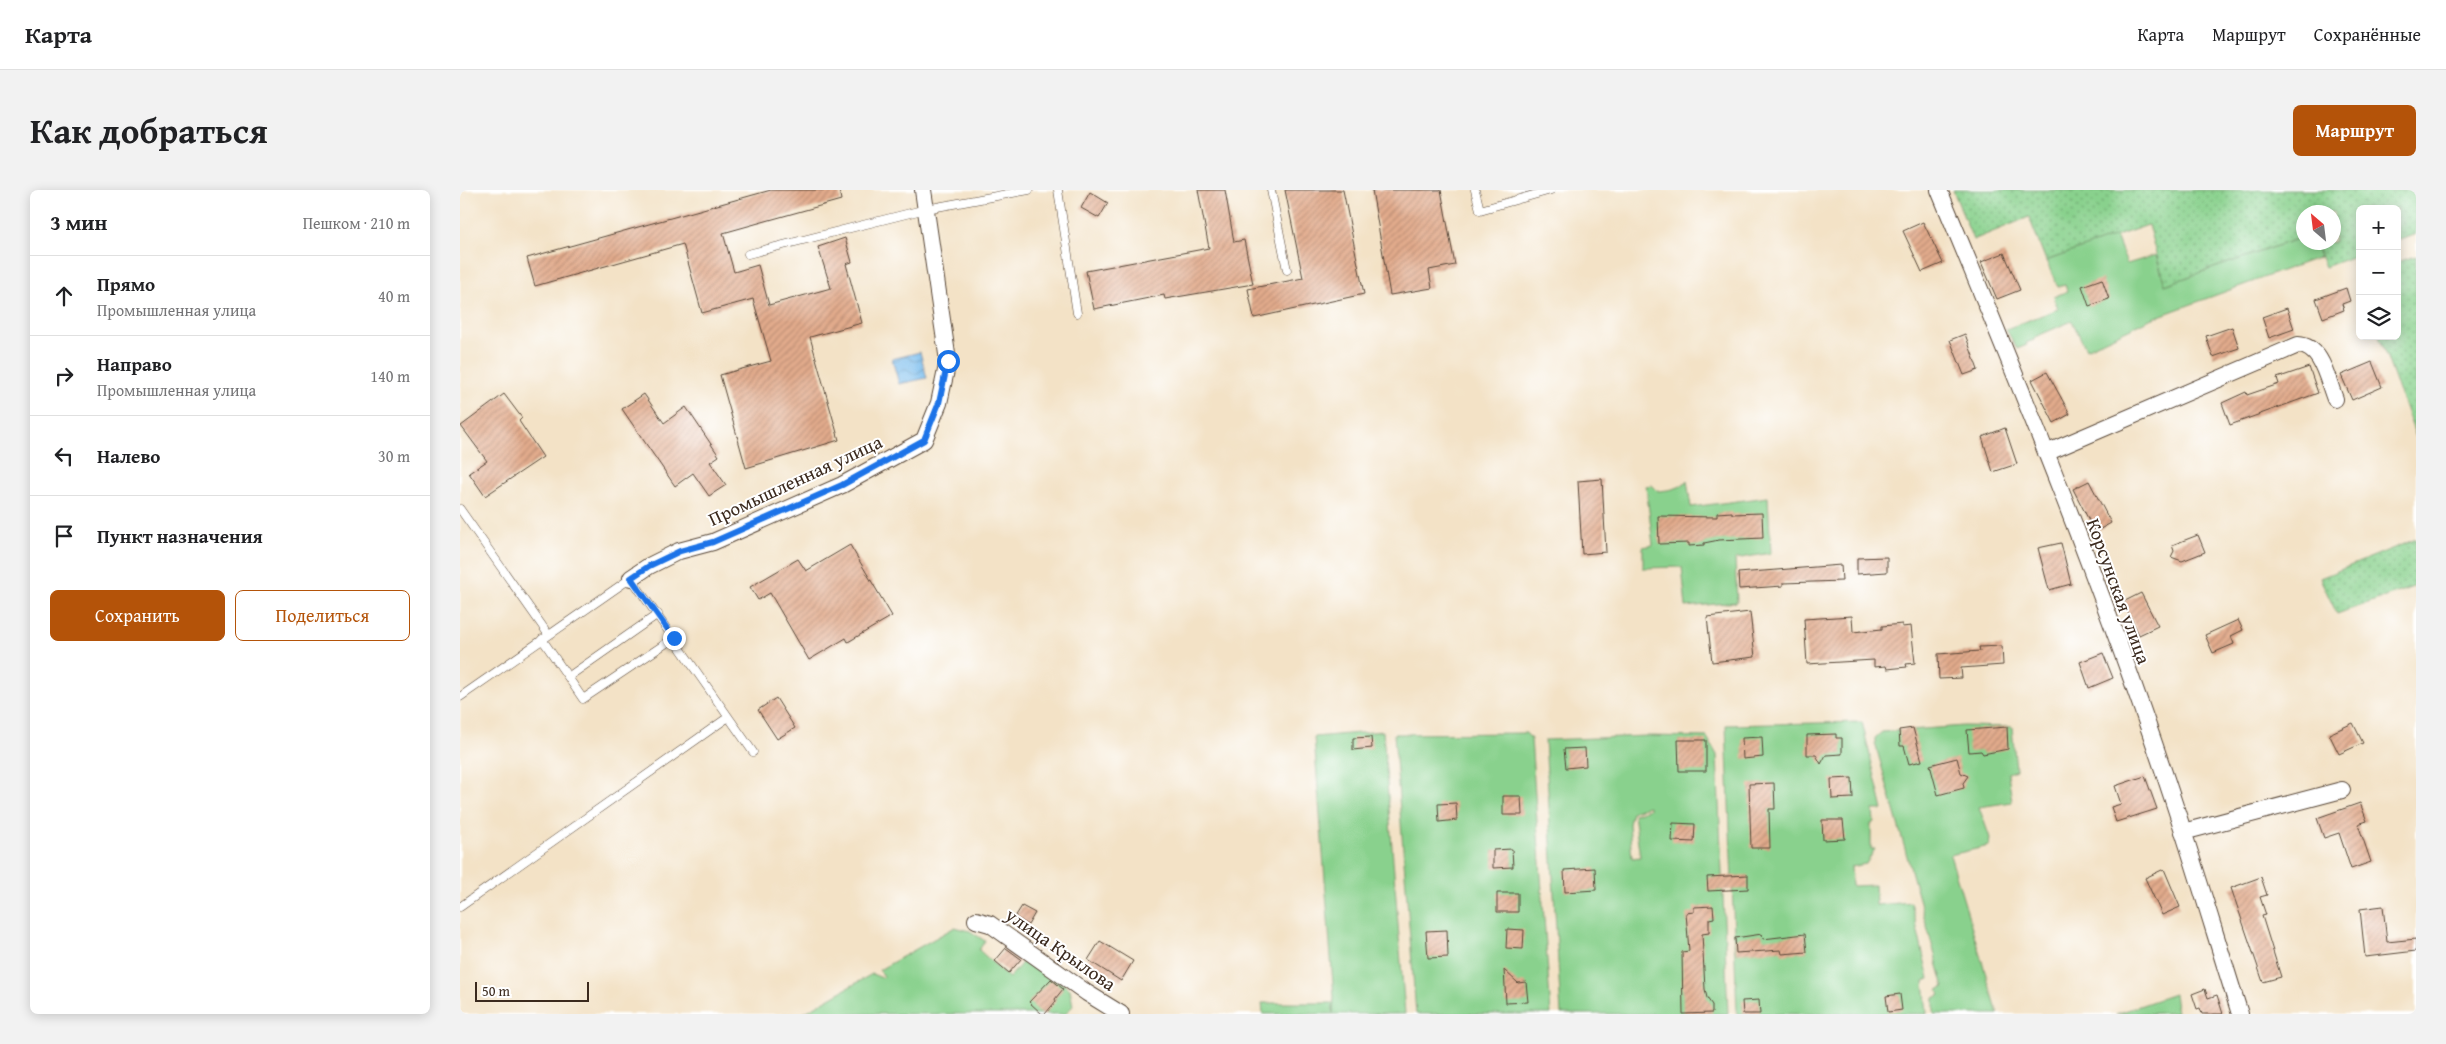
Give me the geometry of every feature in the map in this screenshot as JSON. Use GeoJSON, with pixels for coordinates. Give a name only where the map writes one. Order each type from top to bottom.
{"type":"FeatureCollection","features":[{"type":"Feature","properties":{"kind":"street","name":"Промышленная улица"},"geometry":{"type":"LineString","coordinates":[[631,578],[649,566],[680,551],[713,542],[842,485],[924,440],[939,403],[948,361],[923,190]]}},
{"type":"Feature","properties":{"kind":"street","name":"Корсунская улица"},"geometry":{"type":"LineString","coordinates":[[1938,190],[2046,453],[2114,633],[2183,832],[2240,1014]]}},
{"type":"Feature","properties":{"kind":"street"},"geometry":{"type":"LineString","coordinates":[[2046,453],[2298,345],[2308,346],[2316,351],[2335,399]]}},
{"type":"Feature","properties":{"kind":"street"},"geometry":{"type":"LineString","coordinates":[[2183,832],[2342,790]]}},
{"type":"Feature","properties":{"kind":"street","name":"улица Крылова"},"geometry":{"type":"LineString","coordinates":[[976,920],[990,924],[1086,993],[1121,1014]]}},
{"type":"Feature","properties":{"kind":"lane"},"geometry":{"type":"LineString","coordinates":[[748,254],[926,209],[1029,190]]}},
{"type":"Feature","properties":{"kind":"lane"},"geometry":{"type":"LineString","coordinates":[[1058,190],[1077,313]]}},
{"type":"Feature","properties":{"kind":"lane"},"geometry":{"type":"LineString","coordinates":[[1271,190],[1287,270]]}},
{"type":"Feature","properties":{"kind":"lane"},"geometry":{"type":"LineString","coordinates":[[1475,190],[1480,210],[1551,190]]}},
{"type":"Feature","properties":{"kind":"lane"},"geometry":{"type":"LineString","coordinates":[[460,509],[584,699],[674,638]]}},
{"type":"Feature","properties":{"kind":"lane"},"geometry":{"type":"LineString","coordinates":[[460,697],[631,578],[658,614],[727,718],[753,752]]}},
{"type":"Feature","properties":{"kind":"lane"},"geometry":{"type":"LineString","coordinates":[[568,677],[658,614]]}},
{"type":"Feature","properties":{"kind":"lane"},"geometry":{"type":"LineString","coordinates":[[460,907],[727,718]]}},
{"type":"Feature","properties":{"kind":"green space"},"geometry":{"type":"Polygon","coordinates":[[[1953,190],[2416,190],[2416,234],[2401,240],[2401,205],[2356,205],[2356,255],[2325,267],[2318,250],[2341,250],[2341,205],[2296,205],[2296,239],[2165,285],[2148,225],[2046,261],[2029,217],[1973,240],[1953,190]]]}},
{"type":"Feature","properties":{"kind":"green space"},"geometry":{"type":"Polygon","coordinates":[[[2116,236],[2127,264],[2156,255],[2165,285],[2296,239],[2296,250],[2318,250],[2320,257],[2148,320],[2086,349],[2072,321],[2035,337],[2034,340],[2026,343],[2027,345],[2017,349],[2006,329],[2058,309],[2054,297],[2067,291],[2065,285],[2058,287],[2046,261],[2116,236]]]}},
{"type":"Feature","properties":{"kind":"green space"},"geometry":{"type":"Polygon","coordinates":[[[2416,256],[2416,437],[2380,340],[2401,340],[2401,261],[2416,256]]]}},
{"type":"Feature","properties":{"kind":"green space"},"geometry":{"type":"Polygon","coordinates":[[[1687,480],[1691,507],[1768,497],[1771,553],[1735,559],[1737,602],[1686,607],[1682,567],[1643,568],[1643,547],[1653,545],[1646,486],[1652,485],[1658,491],[1666,490],[1678,487],[1687,480]]]}},
{"type":"Feature","properties":{"kind":"green space"},"geometry":{"type":"Polygon","coordinates":[[[2416,539],[2416,586],[2337,614],[2320,578],[2416,539]]]}},
{"type":"Feature","properties":{"kind":"green space"},"geometry":{"type":"Polygon","coordinates":[[[1862,722],[1883,810],[1873,810],[1874,822],[1871,824],[1871,849],[1875,849],[1866,864],[1851,867],[1852,886],[1875,885],[1876,905],[1911,902],[1929,979],[1924,981],[1927,1014],[1737,1014],[1726,725],[1862,722]]]}},
{"type":"Feature","properties":{"kind":"green space"},"geometry":{"type":"Polygon","coordinates":[[[1964,726],[2012,727],[2016,770],[2008,773],[2012,802],[1979,807],[1990,838],[1989,846],[1950,855],[1998,1014],[1934,1014],[1934,998],[1940,995],[1938,990],[1944,987],[1875,743],[1875,738],[1882,732],[1964,726]]]}},
{"type":"Feature","properties":{"kind":"green space"},"geometry":{"type":"Polygon","coordinates":[[[1383,731],[1405,1014],[1263,1014],[1262,1003],[1333,1003],[1333,1013],[1334,997],[1314,737],[1383,731]]]}},
{"type":"Feature","properties":{"kind":"green space"},"geometry":{"type":"Polygon","coordinates":[[[1526,733],[1531,739],[1551,1014],[1416,1014],[1394,734],[1526,733]]]}},
{"type":"Feature","properties":{"kind":"green space"},"geometry":{"type":"Polygon","coordinates":[[[1646,736],[1707,737],[1717,755],[1728,1014],[1561,1014],[1545,740],[1646,736]],[[1649,806],[1632,812],[1629,824],[1632,858],[1640,857],[1634,814],[1649,809],[1649,806]]]}},
{"type":"Feature","properties":{"kind":"green space"},"geometry":{"type":"Polygon","coordinates":[[[955,927],[970,931],[985,941],[979,950],[1009,978],[1027,957],[1070,989],[1073,1006],[1065,1014],[802,1014],[872,974],[882,978],[884,976],[879,970],[955,927]]]}},
{"type":"Feature","properties":{"kind":"green space"},"geometry":{"type":"Polygon","coordinates":[[[2174,994],[2177,1013],[2116,1014],[2174,994]]]}},
{"type":"Feature","properties":{"kind":"water"},"geometry":{"type":"Polygon","coordinates":[[[920,352],[927,378],[899,384],[892,359],[920,352]]]}},
{"type":"Feature","properties":{"kind":"building"},"geometry":{"type":"Polygon","coordinates":[[[771,190],[839,190],[841,200],[723,233],[734,272],[758,265],[769,305],[831,288],[818,247],[845,238],[852,262],[846,264],[862,323],[810,337],[839,440],[746,468],[720,375],[771,361],[753,299],[702,313],[683,244],[535,286],[527,258],[771,190]]]}},
{"type":"Feature","properties":{"kind":"building"},"geometry":{"type":"Polygon","coordinates":[[[1198,190],[1225,190],[1234,242],[1244,240],[1253,284],[1165,299],[1164,295],[1094,309],[1086,271],[1209,248],[1198,190]]]}},
{"type":"Feature","properties":{"kind":"building"},"geometry":{"type":"Polygon","coordinates":[[[1285,190],[1343,190],[1364,294],[1254,318],[1248,289],[1303,278],[1285,190]]]}},
{"type":"Feature","properties":{"kind":"building"},"geometry":{"type":"Polygon","coordinates":[[[1372,190],[1441,190],[1455,265],[1429,270],[1432,288],[1390,295],[1372,190]]]}},
{"type":"Feature","properties":{"kind":"building"},"geometry":{"type":"Polygon","coordinates":[[[1090,192],[1108,203],[1099,218],[1081,208],[1090,192]]]}},
{"type":"Feature","properties":{"kind":"building"},"geometry":{"type":"Polygon","coordinates":[[[1923,222],[1943,263],[1922,272],[1903,231],[1923,222]]]}},
{"type":"Feature","properties":{"kind":"building"},"geometry":{"type":"Polygon","coordinates":[[[2004,253],[2020,290],[1997,299],[1981,262],[2004,253]]]}},
{"type":"Feature","properties":{"kind":"building"},"geometry":{"type":"Polygon","coordinates":[[[2102,279],[2109,299],[2089,306],[2082,286],[2102,279]]]}},
{"type":"Feature","properties":{"kind":"building"},"geometry":{"type":"Polygon","coordinates":[[[2346,288],[2350,301],[2342,304],[2344,310],[2323,318],[2316,299],[2346,288]]]}},
{"type":"Feature","properties":{"kind":"building"},"geometry":{"type":"Polygon","coordinates":[[[2287,308],[2294,329],[2269,338],[2262,317],[2287,308]]]}},
{"type":"Feature","properties":{"kind":"building"},"geometry":{"type":"Polygon","coordinates":[[[2232,327],[2239,348],[2213,357],[2206,336],[2232,327]]]}},
{"type":"Feature","properties":{"kind":"building"},"geometry":{"type":"Polygon","coordinates":[[[1965,334],[1978,370],[1964,375],[1950,340],[1965,334]]]}},
{"type":"Feature","properties":{"kind":"building"},"geometry":{"type":"Polygon","coordinates":[[[2372,362],[2382,387],[2352,400],[2341,375],[2372,362]]]}},
{"type":"Feature","properties":{"kind":"building"},"geometry":{"type":"Polygon","coordinates":[[[2309,367],[2318,393],[2230,425],[2222,403],[2246,392],[2247,395],[2279,384],[2277,378],[2309,367]]]}},
{"type":"Feature","properties":{"kind":"building"},"geometry":{"type":"Polygon","coordinates":[[[2047,372],[2070,414],[2054,423],[2032,380],[2047,372]]]}},
{"type":"Feature","properties":{"kind":"building"},"geometry":{"type":"Polygon","coordinates":[[[504,394],[522,418],[519,421],[543,457],[485,496],[469,473],[487,461],[461,426],[504,394]]]}},
{"type":"Feature","properties":{"kind":"building"},"geometry":{"type":"Polygon","coordinates":[[[644,394],[664,423],[686,407],[719,456],[710,462],[726,485],[709,496],[693,473],[675,486],[622,409],[644,394]]]}},
{"type":"Feature","properties":{"kind":"building"},"geometry":{"type":"Polygon","coordinates":[[[2005,428],[2017,464],[1993,472],[1982,437],[2005,428]]]}},
{"type":"Feature","properties":{"kind":"building"},"geometry":{"type":"Polygon","coordinates":[[[1602,479],[1606,552],[1582,554],[1578,481],[1602,479]]]}},
{"type":"Feature","properties":{"kind":"building"},"geometry":{"type":"Polygon","coordinates":[[[2089,481],[2111,523],[2095,532],[2073,489],[2089,481]]]}},
{"type":"Feature","properties":{"kind":"building"},"geometry":{"type":"Polygon","coordinates":[[[1732,512],[1732,514],[1762,513],[1763,538],[1719,540],[1704,543],[1704,545],[1689,546],[1689,543],[1659,544],[1658,516],[1717,517],[1717,513],[1732,512]]]}},
{"type":"Feature","properties":{"kind":"building"},"geometry":{"type":"Polygon","coordinates":[[[2198,535],[2205,552],[2182,561],[2171,557],[2174,551],[2172,545],[2198,535]]]}},
{"type":"Feature","properties":{"kind":"building"},"geometry":{"type":"Polygon","coordinates":[[[2061,543],[2071,584],[2049,590],[2038,548],[2061,543]]]}},
{"type":"Feature","properties":{"kind":"building"},"geometry":{"type":"Polygon","coordinates":[[[850,545],[892,616],[848,642],[846,638],[809,660],[770,593],[758,600],[750,587],[798,559],[806,571],[850,545]]]}},
{"type":"Feature","properties":{"kind":"building"},"geometry":{"type":"Polygon","coordinates":[[[1887,557],[1887,572],[1857,574],[1857,558],[1887,557]]]}},
{"type":"Feature","properties":{"kind":"building"},"geometry":{"type":"Polygon","coordinates":[[[1841,565],[1842,581],[1783,583],[1783,586],[1739,589],[1738,573],[1841,565]]]}},
{"type":"Feature","properties":{"kind":"building"},"geometry":{"type":"Polygon","coordinates":[[[2141,593],[2158,626],[2139,635],[2123,602],[2141,593]]]}},
{"type":"Feature","properties":{"kind":"building"},"geometry":{"type":"Polygon","coordinates":[[[1750,612],[1755,657],[1712,662],[1707,617],[1750,612]]]}},
{"type":"Feature","properties":{"kind":"building"},"geometry":{"type":"Polygon","coordinates":[[[1852,616],[1853,632],[1882,629],[1882,626],[1902,624],[1902,627],[1911,626],[1915,663],[1906,664],[1907,667],[1887,669],[1886,666],[1874,667],[1874,660],[1807,664],[1804,619],[1852,616]]]}},
{"type":"Feature","properties":{"kind":"building"},"geometry":{"type":"Polygon","coordinates":[[[2238,620],[2243,630],[2231,636],[2234,644],[2213,653],[2205,635],[2238,620]]]}},
{"type":"Feature","properties":{"kind":"building"},"geometry":{"type":"Polygon","coordinates":[[[2002,646],[2003,665],[1961,668],[1962,678],[1939,679],[1938,654],[1980,651],[1979,647],[2002,646]]]}},
{"type":"Feature","properties":{"kind":"building"},"geometry":{"type":"Polygon","coordinates":[[[2103,653],[2113,678],[2089,688],[2080,662],[2103,653]]]}},
{"type":"Feature","properties":{"kind":"building"},"geometry":{"type":"Polygon","coordinates":[[[776,698],[795,728],[777,739],[758,710],[776,698]]]}},
{"type":"Feature","properties":{"kind":"building"},"geometry":{"type":"Polygon","coordinates":[[[2353,723],[2363,743],[2339,754],[2329,734],[2353,723]]]}},
{"type":"Feature","properties":{"kind":"building"},"geometry":{"type":"Polygon","coordinates":[[[2007,727],[2008,749],[1983,754],[1981,751],[1969,752],[1967,730],[2007,727]]]}},
{"type":"Feature","properties":{"kind":"building"},"geometry":{"type":"Polygon","coordinates":[[[1913,728],[1922,761],[1909,764],[1904,746],[1900,746],[1899,730],[1913,728]]]}},
{"type":"Feature","properties":{"kind":"building"},"geometry":{"type":"Polygon","coordinates":[[[1836,734],[1836,738],[1842,738],[1842,754],[1826,755],[1821,764],[1816,755],[1807,755],[1807,735],[1836,734]]]}},
{"type":"Feature","properties":{"kind":"building"},"geometry":{"type":"Polygon","coordinates":[[[1371,737],[1372,748],[1353,750],[1353,738],[1371,737]]]}},
{"type":"Feature","properties":{"kind":"building"},"geometry":{"type":"Polygon","coordinates":[[[1762,737],[1763,757],[1743,759],[1742,738],[1762,737]]]}},
{"type":"Feature","properties":{"kind":"building"},"geometry":{"type":"Polygon","coordinates":[[[1678,740],[1706,740],[1706,771],[1679,771],[1678,740]]]}},
{"type":"Feature","properties":{"kind":"building"},"geometry":{"type":"Polygon","coordinates":[[[1585,748],[1586,766],[1566,768],[1564,749],[1585,748]]]}},
{"type":"Feature","properties":{"kind":"building"},"geometry":{"type":"Polygon","coordinates":[[[1957,758],[1961,773],[1968,776],[1963,783],[1964,788],[1938,795],[1930,765],[1957,758]]]}},
{"type":"Feature","properties":{"kind":"building"},"geometry":{"type":"Polygon","coordinates":[[[2145,776],[2157,809],[2116,822],[2111,807],[2121,804],[2115,786],[2145,776]]]}},
{"type":"Feature","properties":{"kind":"building"},"geometry":{"type":"Polygon","coordinates":[[[1852,778],[1853,798],[1832,799],[1831,779],[1852,778]]]}},
{"type":"Feature","properties":{"kind":"building"},"geometry":{"type":"Polygon","coordinates":[[[1774,783],[1775,809],[1769,809],[1770,848],[1751,848],[1749,784],[1774,783]]]}},
{"type":"Feature","properties":{"kind":"building"},"geometry":{"type":"Polygon","coordinates":[[[1503,796],[1521,796],[1522,815],[1503,815],[1503,796]]]}},
{"type":"Feature","properties":{"kind":"building"},"geometry":{"type":"Polygon","coordinates":[[[1456,803],[1457,820],[1439,822],[1438,804],[1456,803]]]}},
{"type":"Feature","properties":{"kind":"building"},"geometry":{"type":"Polygon","coordinates":[[[2360,803],[2367,821],[2358,824],[2371,862],[2351,869],[2339,833],[2324,838],[2317,818],[2360,803]]]}},
{"type":"Feature","properties":{"kind":"building"},"geometry":{"type":"Polygon","coordinates":[[[1822,820],[1843,820],[1845,839],[1823,840],[1822,820]]]}},
{"type":"Feature","properties":{"kind":"building"},"geometry":{"type":"Polygon","coordinates":[[[1673,823],[1695,824],[1694,842],[1672,841],[1673,823]]]}},
{"type":"Feature","properties":{"kind":"building"},"geometry":{"type":"Polygon","coordinates":[[[1512,849],[1513,867],[1493,868],[1493,850],[1512,849]]]}},
{"type":"Feature","properties":{"kind":"building"},"geometry":{"type":"Polygon","coordinates":[[[1595,868],[1596,890],[1565,892],[1564,870],[1595,868]]]}},
{"type":"Feature","properties":{"kind":"building"},"geometry":{"type":"Polygon","coordinates":[[[2164,869],[2180,907],[2162,915],[2145,878],[2164,869]]]}},
{"type":"Feature","properties":{"kind":"building"},"geometry":{"type":"Polygon","coordinates":[[[1748,875],[1748,889],[1708,891],[1707,877],[1748,875]]]}},
{"type":"Feature","properties":{"kind":"building"},"geometry":{"type":"Polygon","coordinates":[[[2261,877],[2267,895],[2260,897],[2266,915],[2262,916],[2281,977],[2263,982],[2231,888],[2261,877]]]}},
{"type":"Feature","properties":{"kind":"building"},"geometry":{"type":"Polygon","coordinates":[[[1497,893],[1518,893],[1518,912],[1497,912],[1497,893]]]}},
{"type":"Feature","properties":{"kind":"building"},"geometry":{"type":"Polygon","coordinates":[[[1022,906],[1035,913],[1028,925],[1015,917],[1022,906]]]}},
{"type":"Feature","properties":{"kind":"building"},"geometry":{"type":"Polygon","coordinates":[[[1713,906],[1714,918],[1709,919],[1709,933],[1702,934],[1705,989],[1707,998],[1712,1005],[1712,1013],[1683,1014],[1682,952],[1689,951],[1686,913],[1694,912],[1694,907],[1713,906]]]}},
{"type":"Feature","properties":{"kind":"building"},"geometry":{"type":"Polygon","coordinates":[[[2383,906],[2387,942],[2416,939],[2416,951],[2365,957],[2360,909],[2383,906]]]}},
{"type":"Feature","properties":{"kind":"building"},"geometry":{"type":"Polygon","coordinates":[[[1507,929],[1524,930],[1523,949],[1506,948],[1507,929]]]}},
{"type":"Feature","properties":{"kind":"building"},"geometry":{"type":"Polygon","coordinates":[[[1447,930],[1448,957],[1428,958],[1426,931],[1447,930]]]}},
{"type":"Feature","properties":{"kind":"building"},"geometry":{"type":"Polygon","coordinates":[[[1762,934],[1763,939],[1805,934],[1807,952],[1782,954],[1781,950],[1736,953],[1735,938],[1762,934]]]}},
{"type":"Feature","properties":{"kind":"building"},"geometry":{"type":"Polygon","coordinates":[[[1100,941],[1133,961],[1121,981],[1088,960],[1100,941]]]}},
{"type":"Feature","properties":{"kind":"building"},"geometry":{"type":"Polygon","coordinates":[[[1006,948],[1021,959],[1009,973],[995,961],[1006,948]]]}},
{"type":"Feature","properties":{"kind":"building"},"geometry":{"type":"Polygon","coordinates":[[[1504,970],[1518,983],[1526,982],[1528,1002],[1506,1003],[1504,970]]]}},
{"type":"Feature","properties":{"kind":"building"},"geometry":{"type":"Polygon","coordinates":[[[1051,979],[1063,989],[1055,999],[1056,1001],[1045,1014],[1042,1014],[1029,1002],[1051,979]]]}},
{"type":"Feature","properties":{"kind":"building"},"geometry":{"type":"Polygon","coordinates":[[[2205,989],[2208,998],[2217,995],[2223,1014],[2202,1014],[2200,1008],[2197,1009],[2192,994],[2205,989]]]}},
{"type":"Feature","properties":{"kind":"building"},"geometry":{"type":"Polygon","coordinates":[[[1900,994],[1902,1010],[1888,1012],[1886,996],[1900,994]]]}},
{"type":"Feature","properties":{"kind":"building"},"geometry":{"type":"Polygon","coordinates":[[[1759,1000],[1760,1014],[1743,1014],[1742,1001],[1759,1000]]]}},
{"type":"Feature","properties":{"kind":"route"},"geometry":{"type":"LineString","coordinates":[[674,638],[631,578],[649,566],[680,551],[713,542],[842,485],[924,440],[939,403],[948,361]]}}]}
